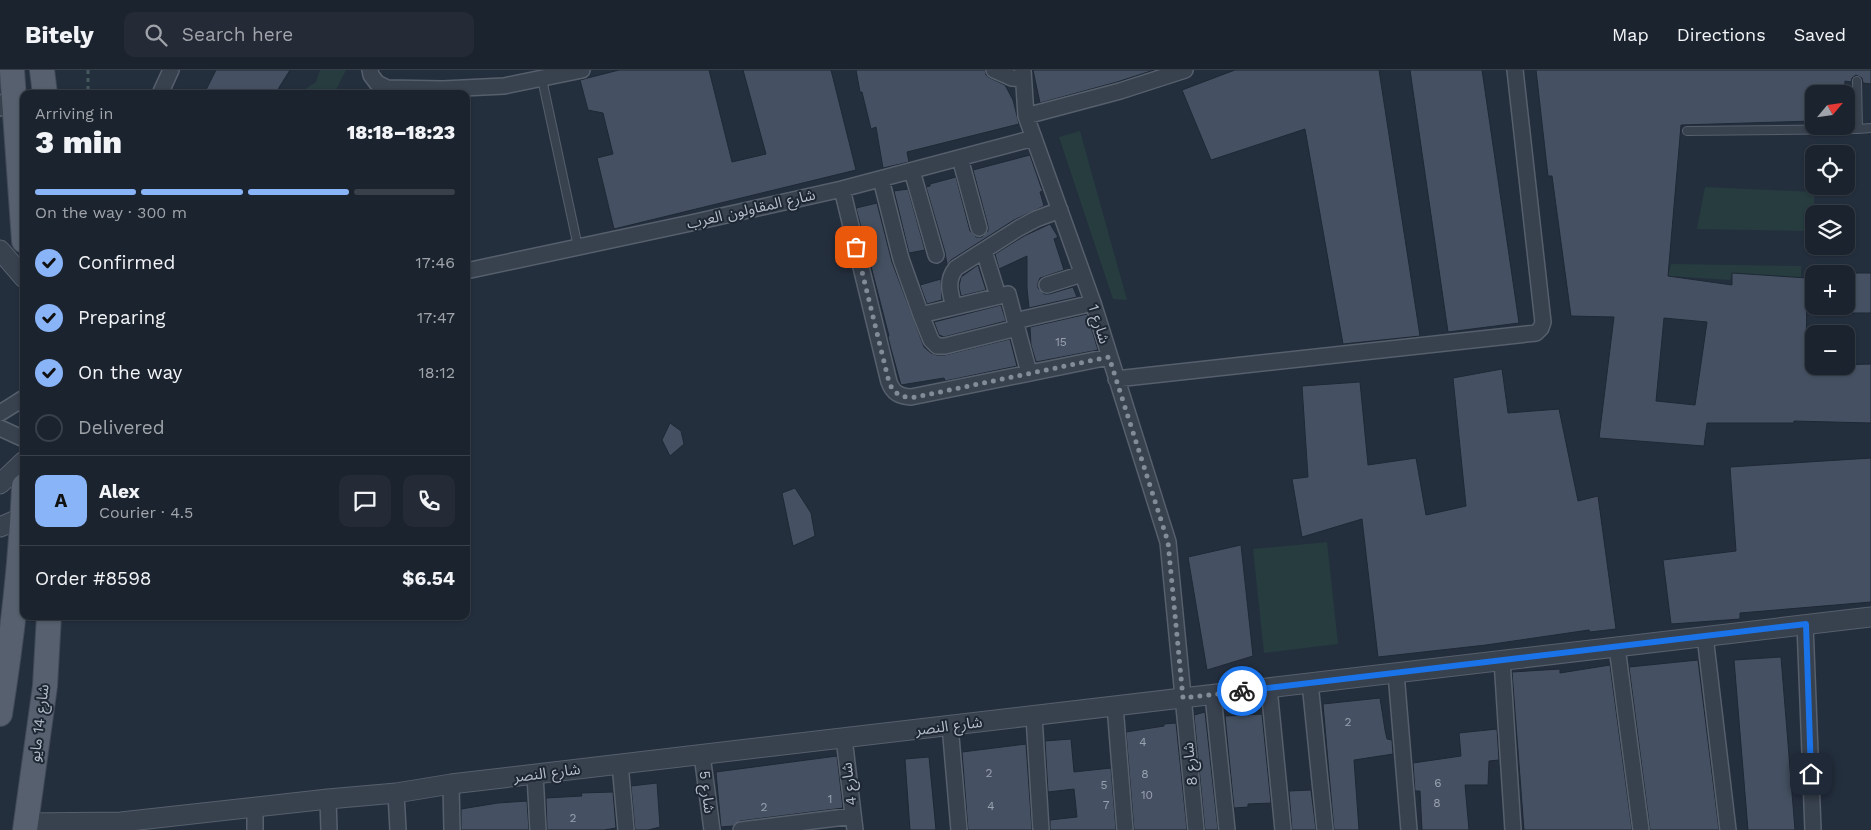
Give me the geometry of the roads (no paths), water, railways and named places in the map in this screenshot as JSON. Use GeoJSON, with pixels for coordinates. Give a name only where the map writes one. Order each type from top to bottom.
{"type":"FeatureCollection","features":[{"type":"Feature","properties":{"kind":"main road"},"geometry":{"type":"LineString","coordinates":[[42,70],[44,90]]}},
{"type":"Feature","properties":{"kind":"main road"},"geometry":{"type":"LineString","coordinates":[[9,89],[20,200]]}},
{"type":"Feature","properties":{"kind":"main road"},"geometry":{"type":"LineString","coordinates":[[0,714],[14,614],[20,551]]}},
{"type":"Feature","properties":{"kind":"main road","name":"شارع 14 مايو"},"geometry":{"type":"LineString","coordinates":[[25,827],[44,686],[49,620]]}},
{"type":"Feature","properties":{"kind":"street"},"geometry":{"type":"LineString","coordinates":[[162,90],[171,70]]}},
{"type":"Feature","properties":{"kind":"street"},"geometry":{"type":"LineString","coordinates":[[370,70],[377,83],[387,88],[443,89],[504,86],[582,70]]}},
{"type":"Feature","properties":{"kind":"street"},"geometry":{"type":"LineString","coordinates":[[994,70],[1012,78],[1023,75]]}},
{"type":"Feature","properties":{"kind":"street"},"geometry":{"type":"LineString","coordinates":[[1026,116],[1120,91],[1185,70]]}},
{"type":"Feature","properties":{"kind":"street"},"geometry":{"type":"LineString","coordinates":[[1116,379],[1536,333],[1541,328],[1543,322],[1514,70]]}},
{"type":"Feature","properties":{"kind":"street","name":"شارع 1"},"geometry":{"type":"LineString","coordinates":[[1023,75],[1026,116],[1093,303],[1168,542],[1183,698]]}},
{"type":"Feature","properties":{"kind":"street","name":"شارع المقاولون العرب"},"geometry":{"type":"LineString","coordinates":[[470,270],[842,189],[1034,138]]}},
{"type":"Feature","properties":{"kind":"street"},"geometry":{"type":"LineString","coordinates":[[960,158],[979,228]]}},
{"type":"Feature","properties":{"kind":"street"},"geometry":{"type":"LineString","coordinates":[[912,171],[936,255]]}},
{"type":"Feature","properties":{"kind":"street"},"geometry":{"type":"LineString","coordinates":[[881,179],[902,259],[931,340],[937,346],[945,346],[1093,303]]}},
{"type":"Feature","properties":{"kind":"street"},"geometry":{"type":"LineString","coordinates":[[842,189],[889,382],[896,393],[902,397],[911,398],[1109,357]]}},
{"type":"Feature","properties":{"kind":"street"},"geometry":{"type":"LineString","coordinates":[[954,307],[949,289],[951,274],[962,263],[1036,219],[1060,210]]}},
{"type":"Feature","properties":{"kind":"street"},"geometry":{"type":"LineString","coordinates":[[0,250],[20,273]]}},
{"type":"Feature","properties":{"kind":"street"},"geometry":{"type":"LineString","coordinates":[[984,251],[998,296]]}},
{"type":"Feature","properties":{"kind":"street"},"geometry":{"type":"LineString","coordinates":[[1047,285],[1082,274]]}},
{"type":"Feature","properties":{"kind":"street"},"geometry":{"type":"LineString","coordinates":[[921,315],[1006,294],[1009,295],[1028,373]]}},
{"type":"Feature","properties":{"kind":"street"},"geometry":{"type":"LineString","coordinates":[[0,413],[20,400]]}},
{"type":"Feature","properties":{"kind":"street"},"geometry":{"type":"LineString","coordinates":[[0,428],[20,437]]}},
{"type":"Feature","properties":{"kind":"street"},"geometry":{"type":"LineString","coordinates":[[0,484],[20,465]]}},
{"type":"Feature","properties":{"kind":"street"},"geometry":{"type":"LineString","coordinates":[[0,528],[14,521],[20,520]]}},
{"type":"Feature","properties":{"kind":"street","name":"شارع النصر"},"geometry":{"type":"LineString","coordinates":[[25,827],[121,822],[396,793],[451,784],[1871,616]]}},
{"type":"Feature","properties":{"kind":"street"},"geometry":{"type":"LineString","coordinates":[[1806,624],[1814,830]]}},
{"type":"Feature","properties":{"kind":"street"},"geometry":{"type":"LineString","coordinates":[[1705,636],[1728,830]]}},
{"type":"Feature","properties":{"kind":"street"},"geometry":{"type":"LineString","coordinates":[[1617,647],[1641,830]]}},
{"type":"Feature","properties":{"kind":"street"},"geometry":{"type":"LineString","coordinates":[[1502,660],[1513,830]]}},
{"type":"Feature","properties":{"kind":"street"},"geometry":{"type":"LineString","coordinates":[[1396,673],[1408,830]]}},
{"type":"Feature","properties":{"kind":"street"},"geometry":{"type":"LineString","coordinates":[[1310,683],[1325,830]]}},
{"type":"Feature","properties":{"kind":"street"},"geometry":{"type":"LineString","coordinates":[[1269,688],[1283,830]]}},
{"type":"Feature","properties":{"kind":"street"},"geometry":{"type":"LineString","coordinates":[[1213,694],[1227,830]]}},
{"type":"Feature","properties":{"kind":"street","name":"شارع 8"},"geometry":{"type":"LineString","coordinates":[[1183,698],[1196,830]]}},
{"type":"Feature","properties":{"kind":"street"},"geometry":{"type":"LineString","coordinates":[[1115,706],[1125,830]]}},
{"type":"Feature","properties":{"kind":"street"},"geometry":{"type":"LineString","coordinates":[[1034,716],[1041,830]]}},
{"type":"Feature","properties":{"kind":"street"},"geometry":{"type":"LineString","coordinates":[[950,725],[959,830]]}},
{"type":"Feature","properties":{"kind":"street","name":"شارع 4"},"geometry":{"type":"LineString","coordinates":[[844,738],[854,823]]}},
{"type":"Feature","properties":{"kind":"street","name":"شارع 5"},"geometry":{"type":"LineString","coordinates":[[702,755],[712,830]]}},
{"type":"Feature","properties":{"kind":"street"},"geometry":{"type":"LineString","coordinates":[[620,764],[626,830]]}},
{"type":"Feature","properties":{"kind":"street"},"geometry":{"type":"LineString","coordinates":[[535,774],[538,830]]}},
{"type":"Feature","properties":{"kind":"street"},"geometry":{"type":"LineString","coordinates":[[451,784],[452,830]]}},
{"type":"Feature","properties":{"kind":"street"},"geometry":{"type":"LineString","coordinates":[[396,793],[398,830]]}},
{"type":"Feature","properties":{"kind":"street"},"geometry":{"type":"LineString","coordinates":[[328,799],[328,830]]}},
{"type":"Feature","properties":{"kind":"street"},"geometry":{"type":"LineString","coordinates":[[255,807],[255,830]]}},
{"type":"Feature","properties":{"kind":"street"},"geometry":{"type":"LineString","coordinates":[[741,830],[854,823]]}},
{"type":"Feature","properties":{"kind":"lane"},"geometry":{"type":"LineString","coordinates":[[542,78],[578,247]]}},
{"type":"Feature","properties":{"kind":"lane"},"geometry":{"type":"LineString","coordinates":[[1857,81],[1858,129]]}},
{"type":"Feature","properties":{"kind":"lane"},"geometry":{"type":"LineString","coordinates":[[1686,131],[1871,128]]}}]}
